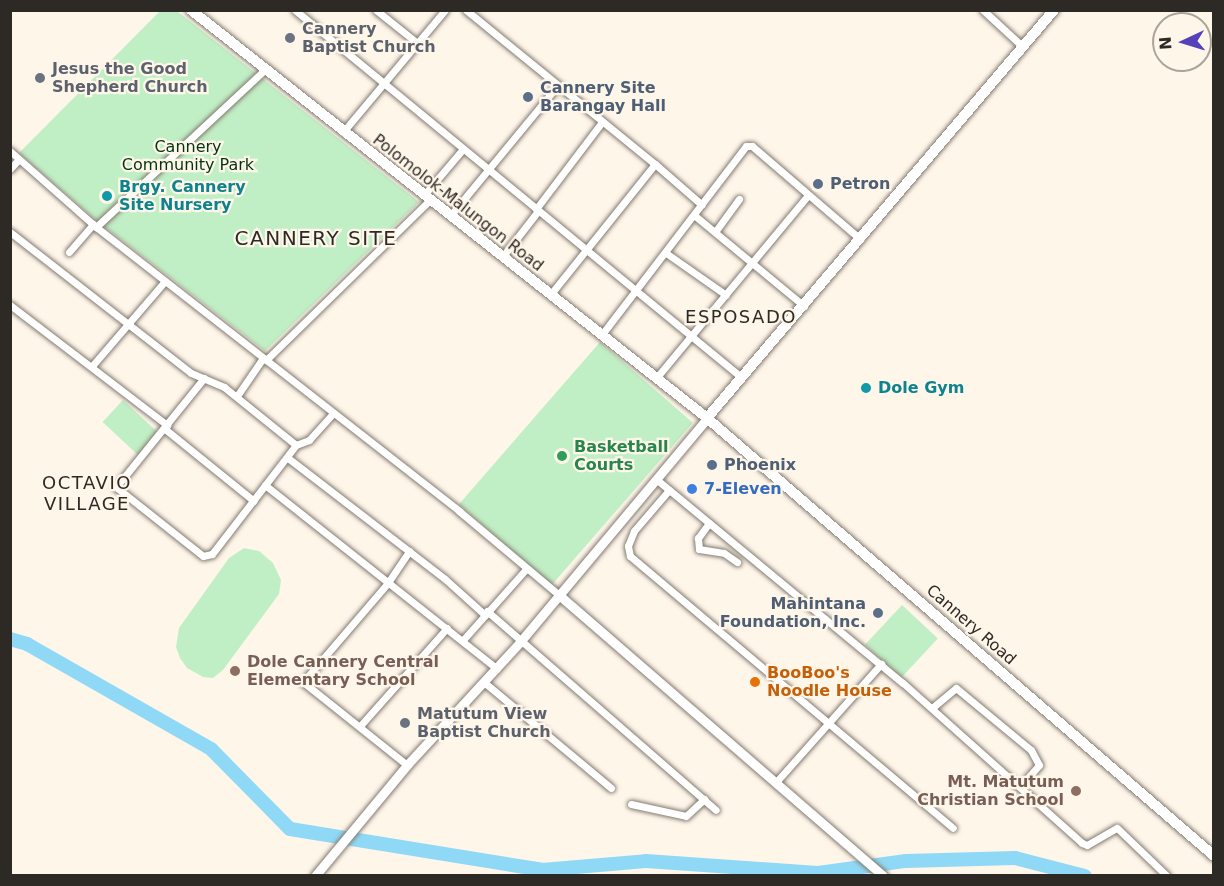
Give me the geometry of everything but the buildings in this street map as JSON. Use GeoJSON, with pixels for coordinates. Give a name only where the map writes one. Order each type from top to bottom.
{"type":"FeatureCollection","features":[{"type":"Feature","properties":{"kind":"main road","name":"Polomolok-Malungon Road"},"geometry":{"type":"LineString","coordinates":[[191,10],[263,71],[603,333],[707,418]]}},
{"type":"Feature","properties":{"kind":"main road"},"geometry":{"type":"LineString","coordinates":[[707,418],[1053,10]]}},
{"type":"Feature","properties":{"kind":"main road","name":"Cannery Road"},"geometry":{"type":"LineString","coordinates":[[707,418],[1214,856]]}},
{"type":"Feature","properties":{"kind":"street"},"geometry":{"type":"LineString","coordinates":[[295,10],[381,84],[741,377]]}},
{"type":"Feature","properties":{"kind":"street"},"geometry":{"type":"LineString","coordinates":[[376,10],[416,42]]}},
{"type":"Feature","properties":{"kind":"street"},"geometry":{"type":"LineString","coordinates":[[343,132],[445,10]]}},
{"type":"Feature","properties":{"kind":"street"},"geometry":{"type":"LineString","coordinates":[[466,10],[702,205]]}},
{"type":"Feature","properties":{"kind":"street"},"geometry":{"type":"LineString","coordinates":[[983,10],[1022,46]]}},
{"type":"Feature","properties":{"kind":"street"},"geometry":{"type":"LineString","coordinates":[[69,252],[94,225],[263,71]]}},
{"type":"Feature","properties":{"kind":"street"},"geometry":{"type":"LineString","coordinates":[[450,216],[557,86]]}},
{"type":"Feature","properties":{"kind":"street"},"geometry":{"type":"LineString","coordinates":[[502,256],[602,122]]}},
{"type":"Feature","properties":{"kind":"street"},"geometry":{"type":"LineString","coordinates":[[603,333],[749,145],[861,239]]}},
{"type":"Feature","properties":{"kind":"street"},"geometry":{"type":"LineString","coordinates":[[237,396],[264,359],[427,198],[462,150]]}},
{"type":"Feature","properties":{"kind":"street"},"geometry":{"type":"LineString","coordinates":[[10,151],[94,225],[527,568],[777,781],[883,876]]}},
{"type":"Feature","properties":{"kind":"street"},"geometry":{"type":"LineString","coordinates":[[10,169],[19,159]]}},
{"type":"Feature","properties":{"kind":"street"},"geometry":{"type":"LineString","coordinates":[[551,294],[655,164]]}},
{"type":"Feature","properties":{"kind":"street"},"geometry":{"type":"LineString","coordinates":[[657,377],[808,195]]}},
{"type":"Feature","properties":{"kind":"street"},"geometry":{"type":"LineString","coordinates":[[715,232],[739,199]]}},
{"type":"Feature","properties":{"kind":"street"},"geometry":{"type":"LineString","coordinates":[[694,215],[804,306]]}},
{"type":"Feature","properties":{"kind":"street"},"geometry":{"type":"LineString","coordinates":[[10,232],[191,373],[237,396],[296,445]]}},
{"type":"Feature","properties":{"kind":"street"},"geometry":{"type":"LineString","coordinates":[[666,253],[726,295]]}},
{"type":"Feature","properties":{"kind":"street"},"geometry":{"type":"LineString","coordinates":[[92,366],[165,281]]}},
{"type":"Feature","properties":{"kind":"street"},"geometry":{"type":"LineString","coordinates":[[10,305],[92,366],[254,501]]}},
{"type":"Feature","properties":{"kind":"street"},"geometry":{"type":"LineString","coordinates":[[204,378],[116,487],[205,557],[212,554],[296,445],[309,440],[333,413]]}},
{"type":"Feature","properties":{"kind":"street"},"geometry":{"type":"LineString","coordinates":[[315,876],[407,765],[497,669],[707,418]]}},
{"type":"Feature","properties":{"kind":"street"},"geometry":{"type":"LineString","coordinates":[[288,458],[486,613],[594,702],[716,810]]}},
{"type":"Feature","properties":{"kind":"street"},"geometry":{"type":"LineString","coordinates":[[657,479],[881,664],[1085,845],[1117,828],[1167,876]]}},
{"type":"Feature","properties":{"kind":"street"},"geometry":{"type":"LineString","coordinates":[[266,485],[387,584],[463,640],[497,669]]}},
{"type":"Feature","properties":{"kind":"street"},"geometry":{"type":"LineString","coordinates":[[669,490],[634,531],[628,546],[630,555],[953,828]]}},
{"type":"Feature","properties":{"kind":"street"},"geometry":{"type":"LineString","coordinates":[[709,523],[698,538],[699,549],[724,553],[737,562]]}},
{"type":"Feature","properties":{"kind":"street"},"geometry":{"type":"LineString","coordinates":[[407,765],[303,682],[387,584],[409,551]]}},
{"type":"Feature","properties":{"kind":"street"},"geometry":{"type":"LineString","coordinates":[[463,640],[527,568]]}},
{"type":"Feature","properties":{"kind":"street"},"geometry":{"type":"LineString","coordinates":[[360,726],[447,628]]}},
{"type":"Feature","properties":{"kind":"street"},"geometry":{"type":"LineString","coordinates":[[777,781],[881,664]]}},
{"type":"Feature","properties":{"kind":"street"},"geometry":{"type":"LineString","coordinates":[[485,683],[610,788]]}},
{"type":"Feature","properties":{"kind":"street"},"geometry":{"type":"LineString","coordinates":[[932,708],[956,688],[1031,750],[1038,758],[1038,766],[1020,787]]}},
{"type":"Feature","properties":{"kind":"street"},"geometry":{"type":"LineString","coordinates":[[631,804],[686,816],[704,799]]}},
{"type":"Feature","properties":{"kind":"green space","name":"Cannery Community Park"},"geometry":{"type":"Polygon","coordinates":[[[160,11],[177,11],[419,202],[265,351],[96,220],[19,153],[160,11]]]}},
{"type":"Feature","properties":{"kind":"green space"},"geometry":{"type":"Polygon","coordinates":[[[600,342],[693,423],[552,585],[459,504],[600,342]]]}},
{"type":"Feature","properties":{"kind":"green space"},"geometry":{"type":"Polygon","coordinates":[[[123,400],[160,434],[139,456],[103,422],[123,400]]]}},
{"type":"Feature","properties":{"kind":"green space"},"geometry":{"type":"Polygon","coordinates":[[[244,548],[259,551],[273,563],[281,580],[279,594],[223,670],[213,678],[203,677],[187,668],[180,658],[176,647],[179,628],[229,558],[244,548]]]}},
{"type":"Feature","properties":{"kind":"green space"},"geometry":{"type":"Polygon","coordinates":[[[902,605],[938,638],[901,678],[865,644],[902,605]]]}},
{"type":"Feature","properties":{"kind":"waterway"},"geometry":{"type":"LineString","coordinates":[[10,639],[27,644],[211,749],[290,829],[542,870],[646,861],[818,873],[906,861],[1015,858],[1085,876]]}},
{"type":"Feature","properties":{"kind":"place","name":"Cannery Baptist Church"},"geometry":{"type":"Point","coordinates":[290,38]}},
{"type":"Feature","properties":{"kind":"place","name":"Jesus the Good Shepherd Church"},"geometry":{"type":"Point","coordinates":[40,78]}},
{"type":"Feature","properties":{"kind":"place","name":"Cannery Site Barangay Hall"},"geometry":{"type":"Point","coordinates":[528,97]}},
{"type":"Feature","properties":{"kind":"place","name":"Petron"},"geometry":{"type":"Point","coordinates":[818,184]}},
{"type":"Feature","properties":{"kind":"place","name":"Brgy. Cannery Site Nursery"},"geometry":{"type":"Point","coordinates":[107,196]}},
{"type":"Feature","properties":{"kind":"place","name":"Dole Gym"},"geometry":{"type":"Point","coordinates":[866,388]}},
{"type":"Feature","properties":{"kind":"place","name":"Basketball Courts"},"geometry":{"type":"Point","coordinates":[562,456]}},
{"type":"Feature","properties":{"kind":"place","name":"Phoenix"},"geometry":{"type":"Point","coordinates":[712,465]}},
{"type":"Feature","properties":{"kind":"place","name":"7-Eleven"},"geometry":{"type":"Point","coordinates":[692,489]}},
{"type":"Feature","properties":{"kind":"place","name":"Mahintana Foundation, Inc."},"geometry":{"type":"Point","coordinates":[878,613]}},
{"type":"Feature","properties":{"kind":"place","name":"Dole Cannery Central Elementary School"},"geometry":{"type":"Point","coordinates":[235,671]}},
{"type":"Feature","properties":{"kind":"place","name":"BooBoo's Noodle House"},"geometry":{"type":"Point","coordinates":[755,682]}},
{"type":"Feature","properties":{"kind":"place","name":"Matutum View Baptist Church"},"geometry":{"type":"Point","coordinates":[405,723]}},
{"type":"Feature","properties":{"kind":"place","name":"Mt. Matutum Christian School"},"geometry":{"type":"Point","coordinates":[1076,791]}},
{"type":"Feature","properties":{"kind":"district","name":"CANNERY SITE"},"geometry":{"type":"Point","coordinates":[316,238]}},
{"type":"Feature","properties":{"kind":"district","name":"ESPOSADO"},"geometry":{"type":"Point","coordinates":[741,317]}},
{"type":"Feature","properties":{"kind":"district","name":"OCTAVIO VILLAGE"},"geometry":{"type":"Point","coordinates":[87,494]}}]}
